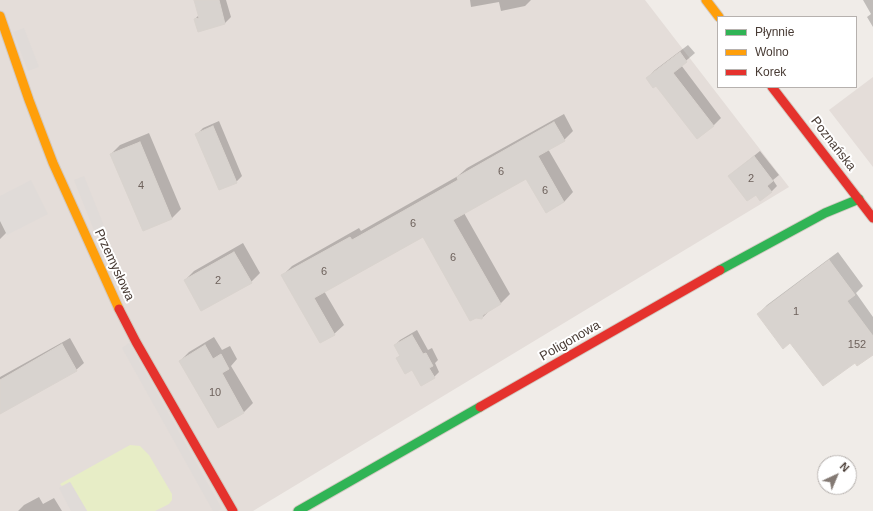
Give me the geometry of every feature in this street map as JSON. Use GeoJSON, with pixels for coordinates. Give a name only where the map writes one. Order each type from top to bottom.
{"type":"FeatureCollection","features":[{"type":"Feature","properties":{"kind":"street"},"geometry":{"type":"LineString","coordinates":[[706,0],[718,16]]}},
{"type":"Feature","properties":{"kind":"street","name":"Przemysłowa"},"geometry":{"type":"LineString","coordinates":[[0,16],[53,164],[114,298],[140,349],[233,511]]}},
{"type":"Feature","properties":{"kind":"street","name":"Poznańska"},"geometry":{"type":"LineString","coordinates":[[773,88],[873,218]]}},
{"type":"Feature","properties":{"kind":"street","name":"Poligonowa"},"geometry":{"type":"LineString","coordinates":[[298,511],[706,278],[824,214],[858,199]]}},
{"type":"Feature","properties":{"kind":"shaded area"},"geometry":{"type":"Polygon","coordinates":[[[0,0],[645,0],[789,187],[253,511],[0,511],[0,0]]]}},
{"type":"Feature","properties":{"kind":"shaded area"},"geometry":{"type":"Polygon","coordinates":[[[24,28],[39,67],[28,71],[13,32],[24,28]]]}},
{"type":"Feature","properties":{"kind":"shaded area"},"geometry":{"type":"Polygon","coordinates":[[[873,77],[873,167],[829,110],[873,77]]]}},
{"type":"Feature","properties":{"kind":"shaded area"},"geometry":{"type":"Polygon","coordinates":[[[84,176],[106,231],[96,235],[74,180],[84,176]]]}},
{"type":"Feature","properties":{"kind":"shaded area"},"geometry":{"type":"Polygon","coordinates":[[[31,180],[48,214],[7,235],[0,222],[0,196],[31,180]]]}},
{"type":"Feature","properties":{"kind":"shaded area"},"geometry":{"type":"Polygon","coordinates":[[[129,343],[222,509],[213,511],[122,348],[129,343]]]}},
{"type":"Feature","properties":{"kind":"shaded area"},"geometry":{"type":"Polygon","coordinates":[[[70,482],[87,511],[71,511],[59,488],[70,482]]]}},
{"type":"Feature","properties":{"kind":"green space"},"geometry":{"type":"Polygon","coordinates":[[[130,445],[140,446],[149,455],[172,494],[172,500],[169,504],[155,511],[87,511],[70,482],[62,486],[60,484],[130,445]]]}},
{"type":"Feature","properties":{"kind":"building"},"geometry":{"type":"Polygon","coordinates":[[[194,0],[219,0],[225,24],[198,32],[194,19],[199,18],[194,0]]]}},
{"type":"Feature","properties":{"kind":"building"},"geometry":{"type":"Polygon","coordinates":[[[680,52],[687,62],[673,73],[714,126],[697,139],[656,86],[653,88],[646,78],[680,52]]]}},
{"type":"Feature","properties":{"kind":"building"},"geometry":{"type":"Polygon","coordinates":[[[554,122],[565,141],[538,156],[564,202],[546,213],[526,179],[453,220],[501,304],[483,315],[482,319],[476,318],[470,321],[423,237],[314,298],[335,335],[320,343],[281,275],[350,237],[352,240],[458,180],[457,177],[554,122]]]}},
{"type":"Feature","properties":{"kind":"building"},"geometry":{"type":"Polygon","coordinates":[[[213,126],[237,183],[219,190],[195,134],[213,126]]]}},
{"type":"Feature","properties":{"kind":"building"},"geometry":{"type":"Polygon","coordinates":[[[140,142],[172,219],[143,231],[110,154],[140,142]]]}},
{"type":"Feature","properties":{"kind":"building"},"geometry":{"type":"Polygon","coordinates":[[[754,156],[773,181],[767,186],[772,192],[760,201],[756,195],[747,201],[728,176],[754,156]]]}},
{"type":"Feature","properties":{"kind":"building"},"geometry":{"type":"Polygon","coordinates":[[[234,252],[252,283],[201,311],[184,280],[234,252]]]}},
{"type":"Feature","properties":{"kind":"building"},"geometry":{"type":"Polygon","coordinates":[[[829,260],[855,295],[847,301],[873,336],[873,355],[857,366],[855,363],[823,386],[790,343],[783,349],[757,314],[829,260]]]}},
{"type":"Feature","properties":{"kind":"building"},"geometry":{"type":"Polygon","coordinates":[[[412,335],[423,354],[426,353],[433,366],[429,368],[435,378],[421,386],[412,370],[405,374],[396,358],[400,356],[394,345],[412,335]]]}},
{"type":"Feature","properties":{"kind":"building"},"geometry":{"type":"Polygon","coordinates":[[[62,344],[77,371],[0,414],[0,380],[62,344]]]}},
{"type":"Feature","properties":{"kind":"building"},"geometry":{"type":"Polygon","coordinates":[[[205,345],[213,359],[221,354],[229,369],[222,373],[244,413],[218,428],[179,361],[205,345]]]}},
{"type":"Feature","properties":{"kind":"traffic: fast"},"geometry":{"type":"LineString","coordinates":[[720,270],[825,213],[859,199]]}},
{"type":"Feature","properties":{"kind":"traffic: fast"},"geometry":{"type":"LineString","coordinates":[[298,511],[480,407]]}},
{"type":"Feature","properties":{"kind":"traffic: slow"},"geometry":{"type":"LineString","coordinates":[[706,0],[718,16]]}},
{"type":"Feature","properties":{"kind":"traffic: slow"},"geometry":{"type":"LineString","coordinates":[[0,16],[29,100],[53,163],[119,309]]}},
{"type":"Feature","properties":{"kind":"traffic: jam"},"geometry":{"type":"LineString","coordinates":[[773,88],[873,218]]}},
{"type":"Feature","properties":{"kind":"traffic: jam"},"geometry":{"type":"LineString","coordinates":[[480,407],[720,270]]}},
{"type":"Feature","properties":{"kind":"traffic: jam"},"geometry":{"type":"LineString","coordinates":[[119,309],[136,342],[233,511]]}}]}
